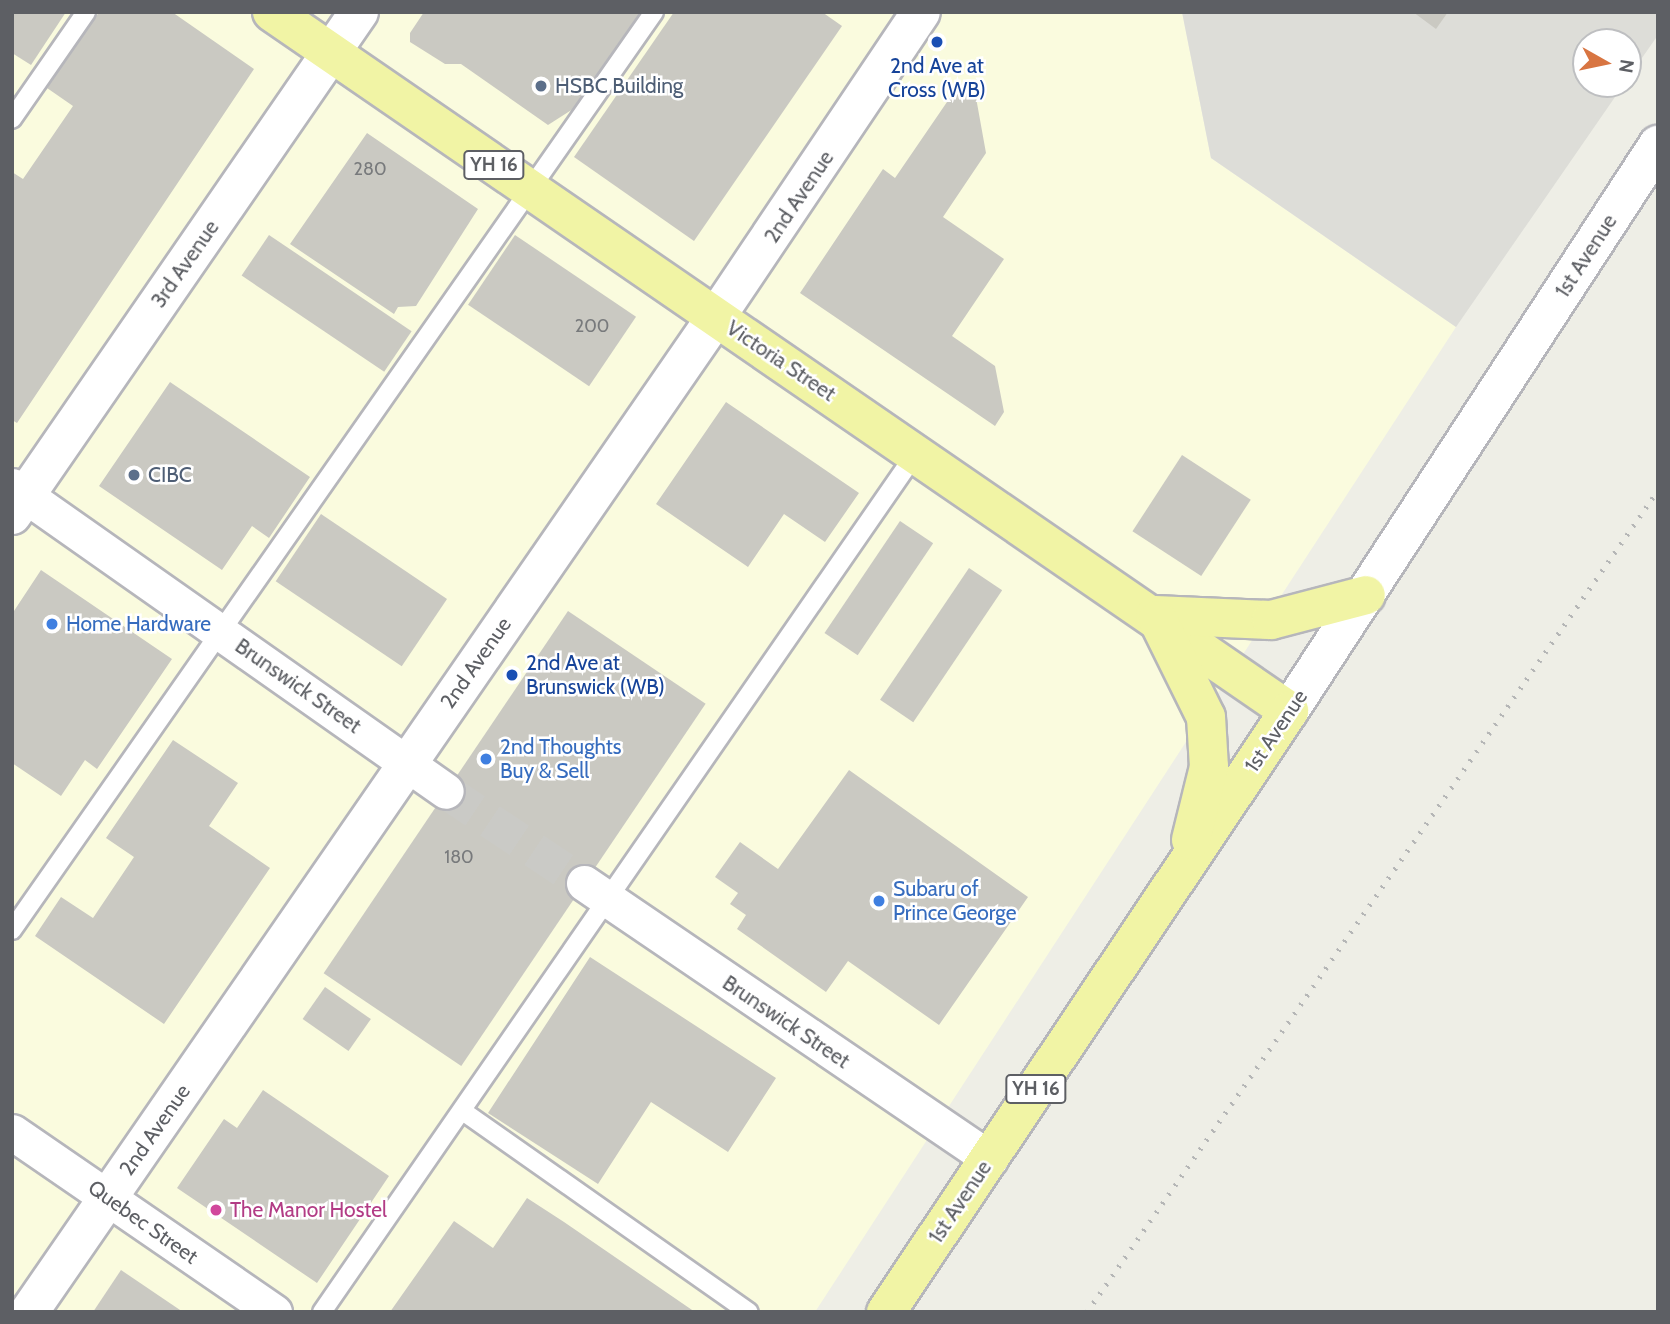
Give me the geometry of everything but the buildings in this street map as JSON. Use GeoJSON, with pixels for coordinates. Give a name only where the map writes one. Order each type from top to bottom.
{"type":"FeatureCollection","features":[{"type":"Feature","properties":{"kind":"highway","name":"Victoria Street"},"geometry":{"type":"LineString","coordinates":[[272,12],[1155,615],[1289,711]]}},
{"type":"Feature","properties":{"kind":"highway"},"geometry":{"type":"LineString","coordinates":[[1185,866],[1209,767],[1206,717],[1155,615],[1271,620],[1366,595]]}},
{"type":"Feature","properties":{"kind":"highway","name":"1st Avenue"},"geometry":{"type":"LineString","coordinates":[[886,1312],[1289,711]]}},
{"type":"Feature","properties":{"kind":"main road","name":"3rd Avenue"},"geometry":{"type":"LineString","coordinates":[[17,499],[359,12]]}},
{"type":"Feature","properties":{"kind":"main road","name":"2nd Avenue"},"geometry":{"type":"LineString","coordinates":[[29,1312],[716,317],[921,12]]}},
{"type":"Feature","properties":{"kind":"main road","name":"1st Avenue"},"geometry":{"type":"LineString","coordinates":[[1289,711],[1658,145]]}},
{"type":"Feature","properties":{"kind":"street","name":"Brunswick Street"},"geometry":{"type":"LineString","coordinates":[[17,499],[221,633],[446,791]]}},
{"type":"Feature","properties":{"kind":"street","name":"Brunswick Street"},"geometry":{"type":"LineString","coordinates":[[596,892],[990,1158]]}},
{"type":"Feature","properties":{"kind":"street","name":"Quebec Street"},"geometry":{"type":"LineString","coordinates":[[12,1132],[274,1312]]}},
{"type":"Feature","properties":{"kind":"lane"},"geometry":{"type":"LineString","coordinates":[[12,119],[86,12]]}},
{"type":"Feature","properties":{"kind":"lane"},"geometry":{"type":"LineString","coordinates":[[12,930],[654,12]]}},
{"type":"Feature","properties":{"kind":"lane"},"geometry":{"type":"LineString","coordinates":[[322,1312],[464,1112],[596,892],[916,453]]}},
{"type":"Feature","properties":{"kind":"lane"},"geometry":{"type":"LineString","coordinates":[[464,1112],[750,1312]]}},
{"type":"Feature","properties":{"kind":"shaded area"},"geometry":{"type":"Polygon","coordinates":[[[12,12],[1182,12],[1211,158],[1456,327],[815,1312],[12,1312],[12,12]]]}},
{"type":"Feature","properties":{"kind":"shaded area"},"geometry":{"type":"Polygon","coordinates":[[[1182,12],[1658,12],[1658,35],[1642,58],[1642,28],[1572,28],[1572,98],[1614,98],[1456,327],[1211,158],[1182,12]]]}},
{"type":"Feature","properties":{"kind":"tunnel"},"geometry":{"type":"LineString","coordinates":[[446,791],[584,883]]}},
{"type":"Feature","properties":{"kind":"railway"},"geometry":{"type":"LineString","coordinates":[[1087,1312],[1658,490]]}},
{"type":"Feature","properties":{"kind":"place","name":"2nd Ave at Cross (WB)"},"geometry":{"type":"Point","coordinates":[937,42]}},
{"type":"Feature","properties":{"kind":"place","name":"HSBC Building"},"geometry":{"type":"Point","coordinates":[541,86]}},
{"type":"Feature","properties":{"kind":"place","name":"CIBC"},"geometry":{"type":"Point","coordinates":[134,475]}},
{"type":"Feature","properties":{"kind":"place","name":"Home Hardware"},"geometry":{"type":"Point","coordinates":[52,624]}},
{"type":"Feature","properties":{"kind":"place","name":"2nd Ave at Brunswick (WB)"},"geometry":{"type":"Point","coordinates":[512,675]}},
{"type":"Feature","properties":{"kind":"place","name":"2nd Thoughts Buy & Sell"},"geometry":{"type":"Point","coordinates":[486,759]}},
{"type":"Feature","properties":{"kind":"place","name":"Subaru of Prince George"},"geometry":{"type":"Point","coordinates":[879,901]}},
{"type":"Feature","properties":{"kind":"place","name":"The Manor Hostel"},"geometry":{"type":"Point","coordinates":[216,1210]}}]}
